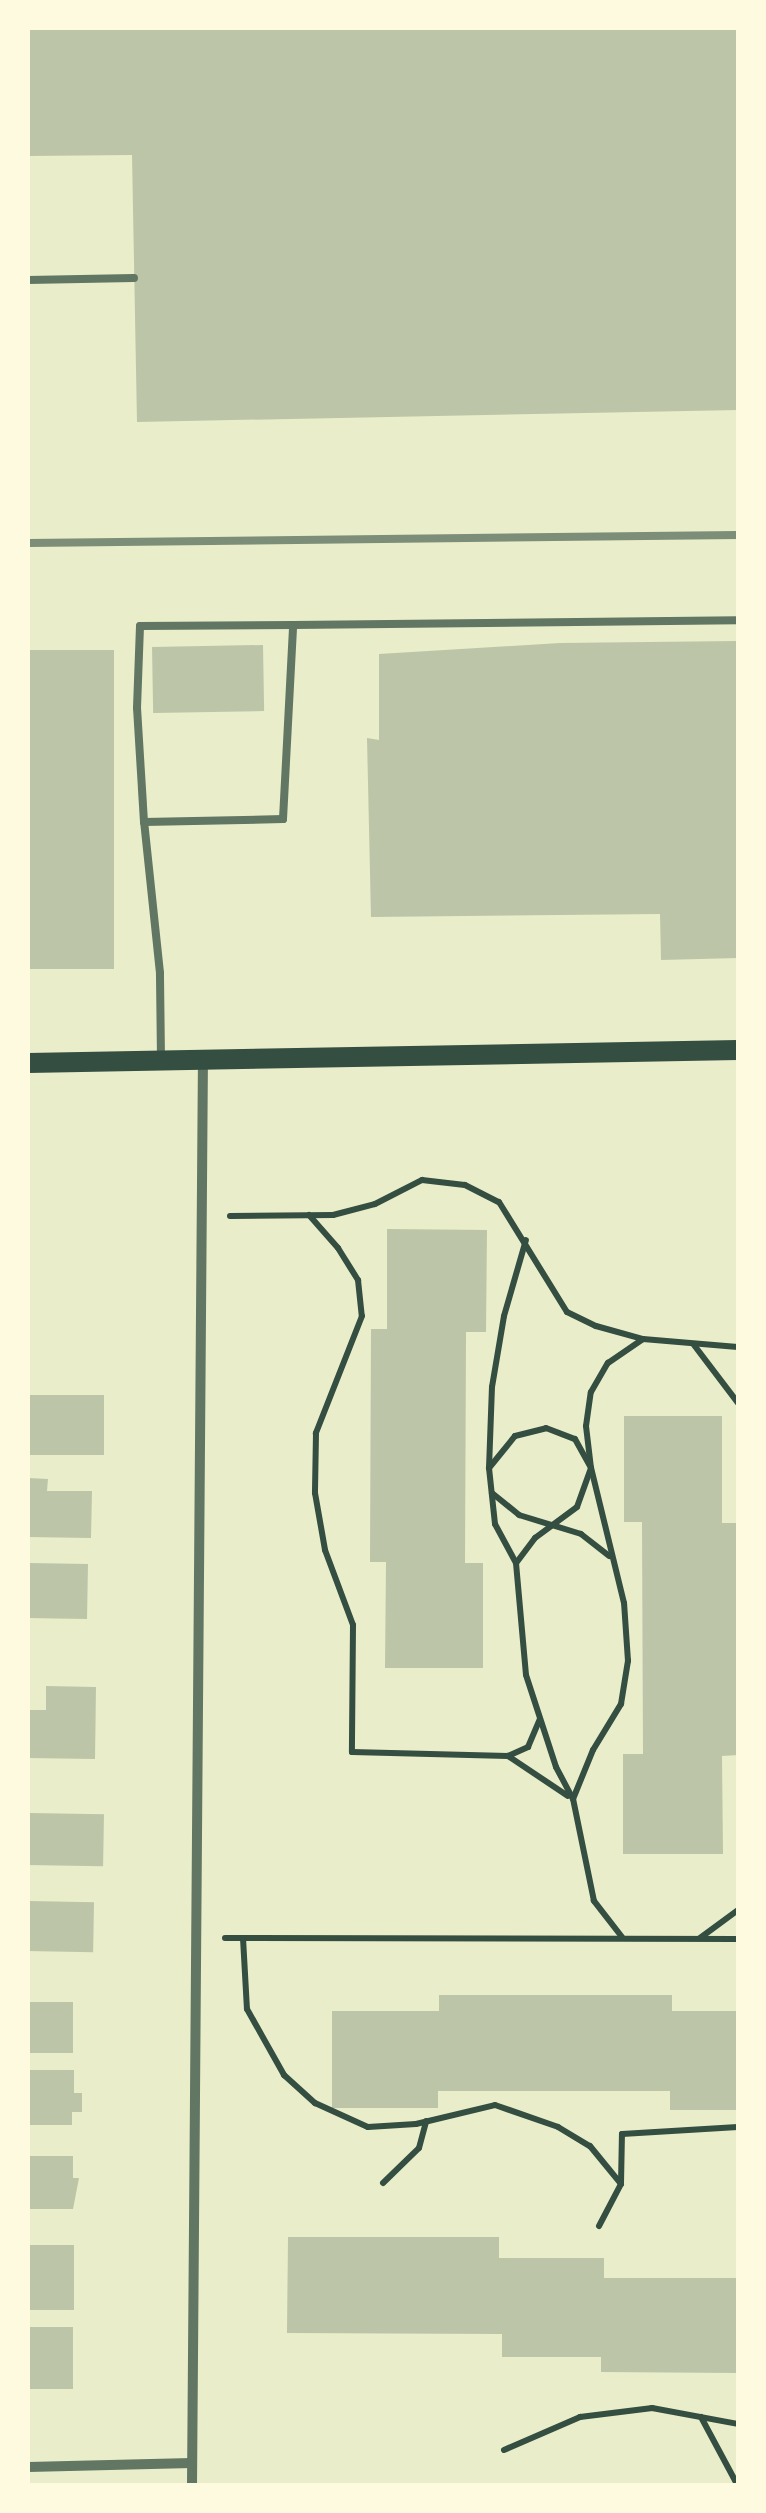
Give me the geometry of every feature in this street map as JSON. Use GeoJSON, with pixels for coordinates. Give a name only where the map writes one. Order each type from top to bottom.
{"type":"FeatureCollection","features":[{"type":"Feature","properties":{"kind":"main road"},"geometry":{"type":"LineString","coordinates":[[28,1063],[738,1050]]}},
{"type":"Feature","properties":{"kind":"street"},"geometry":{"type":"LineString","coordinates":[[192,2486],[203,1061]]}},
{"type":"Feature","properties":{"kind":"street"},"geometry":{"type":"LineString","coordinates":[[28,2467],[192,2463]]}},
{"type":"Feature","properties":{"kind":"lane"},"geometry":{"type":"LineString","coordinates":[[28,280],[134,278]]}},
{"type":"Feature","properties":{"kind":"lane"},"geometry":{"type":"LineString","coordinates":[[161,1059],[160,973],[137,708],[140,626],[738,620]]}},
{"type":"Feature","properties":{"kind":"lane"},"geometry":{"type":"LineString","coordinates":[[144,822],[283,819],[293,625]]}},
{"type":"Feature","properties":{"kind":"path"},"geometry":{"type":"LineString","coordinates":[[204,1216],[309,1215],[375,1204],[422,1180],[465,1185],[499,1202],[526,1240],[566,1312],[596,1326],[643,1339],[738,1346]]}},
{"type":"Feature","properties":{"kind":"path"},"geometry":{"type":"LineString","coordinates":[[309,1215],[338,1248],[358,1280],[362,1316],[316,1433],[315,1493],[325,1550],[353,1625],[352,1752],[508,1756],[528,1746],[540,1719]]}},
{"type":"Feature","properties":{"kind":"path"},"geometry":{"type":"LineString","coordinates":[[526,1240],[504,1316],[492,1387],[490,1468],[495,1524],[516,1563],[526,1675],[556,1768],[573,1799],[594,1901],[622,1937]]}},
{"type":"Feature","properties":{"kind":"path"},"geometry":{"type":"LineString","coordinates":[[573,1799],[593,1750],[620,1704],[628,1661],[624,1603],[610,1557],[586,1426],[592,1392],[608,1363],[643,1339]]}},
{"type":"Feature","properties":{"kind":"path"},"geometry":{"type":"LineString","coordinates":[[694,1345],[738,1403]]}},
{"type":"Feature","properties":{"kind":"path"},"geometry":{"type":"LineString","coordinates":[[490,1468],[515,1436],[546,1428],[575,1439],[592,1468]]}},
{"type":"Feature","properties":{"kind":"path"},"geometry":{"type":"LineString","coordinates":[[516,1563],[534,1538],[576,1506],[592,1468]]}},
{"type":"Feature","properties":{"kind":"path"},"geometry":{"type":"LineString","coordinates":[[492,1493],[519,1515],[581,1534],[610,1557]]}},
{"type":"Feature","properties":{"kind":"path"},"geometry":{"type":"LineString","coordinates":[[508,1756],[573,1799]]}},
{"type":"Feature","properties":{"kind":"path"},"geometry":{"type":"LineString","coordinates":[[699,1938],[738,1910]]}},
{"type":"Feature","properties":{"kind":"path"},"geometry":{"type":"LineString","coordinates":[[198,1938],[738,1939]]}},
{"type":"Feature","properties":{"kind":"path"},"geometry":{"type":"LineString","coordinates":[[243,1938],[247,2009],[284,2075],[315,2103],[368,2127],[426,2121],[496,2104],[558,2127],[590,2146],[620,2184]]}},
{"type":"Feature","properties":{"kind":"path"},"geometry":{"type":"LineString","coordinates":[[382,2183],[420,2148],[426,2121]]}},
{"type":"Feature","properties":{"kind":"path"},"geometry":{"type":"LineString","coordinates":[[599,2226],[620,2184],[622,2134],[738,2127]]}},
{"type":"Feature","properties":{"kind":"path"},"geometry":{"type":"LineString","coordinates":[[504,2450],[580,2418],[652,2408],[738,2424]]}},
{"type":"Feature","properties":{"kind":"path"},"geometry":{"type":"LineString","coordinates":[[701,2418],[738,2486]]}},
{"type":"Feature","properties":{"kind":"building"},"geometry":{"type":"Polygon","coordinates":[[[28,28],[738,28],[738,410],[137,422],[132,155],[28,156],[28,28]]]}},
{"type":"Feature","properties":{"kind":"building"},"geometry":{"type":"Polygon","coordinates":[[[738,641],[738,958],[661,960],[660,914],[371,917],[367,738],[379,740],[379,654],[560,643],[738,641]]]}},
{"type":"Feature","properties":{"kind":"building"},"geometry":{"type":"Polygon","coordinates":[[[263,645],[264,711],[153,713],[152,647],[263,645]]]}},
{"type":"Feature","properties":{"kind":"building"},"geometry":{"type":"Polygon","coordinates":[[[28,650],[114,650],[114,969],[28,969],[28,650]]]}},
{"type":"Feature","properties":{"kind":"building"},"geometry":{"type":"Polygon","coordinates":[[[387,1229],[487,1230],[486,1332],[466,1332],[465,1563],[483,1563],[483,1668],[385,1668],[386,1562],[370,1562],[371,1329],[387,1329],[387,1229]]]}},
{"type":"Feature","properties":{"kind":"building"},"geometry":{"type":"Polygon","coordinates":[[[28,1395],[104,1395],[104,1455],[28,1455],[28,1395]]]}},
{"type":"Feature","properties":{"kind":"building"},"geometry":{"type":"Polygon","coordinates":[[[624,1416],[722,1416],[722,1523],[737,1523],[738,1755],[722,1756],[723,1854],[623,1854],[623,1754],[643,1754],[642,1522],[624,1522],[624,1416]]]}},
{"type":"Feature","properties":{"kind":"building"},"geometry":{"type":"Polygon","coordinates":[[[28,1478],[48,1479],[47,1491],[92,1491],[91,1538],[28,1537],[28,1478]]]}},
{"type":"Feature","properties":{"kind":"building"},"geometry":{"type":"Polygon","coordinates":[[[28,1563],[88,1564],[87,1619],[28,1618],[28,1563]]]}},
{"type":"Feature","properties":{"kind":"building"},"geometry":{"type":"Polygon","coordinates":[[[46,1686],[96,1687],[95,1759],[28,1758],[28,1710],[46,1710],[46,1686]]]}},
{"type":"Feature","properties":{"kind":"building"},"geometry":{"type":"Polygon","coordinates":[[[28,1813],[104,1814],[103,1866],[28,1865],[28,1813]]]}},
{"type":"Feature","properties":{"kind":"building"},"geometry":{"type":"Polygon","coordinates":[[[28,1901],[94,1902],[93,1952],[28,1951],[28,1901]]]}},
{"type":"Feature","properties":{"kind":"building"},"geometry":{"type":"Polygon","coordinates":[[[439,1995],[672,1995],[672,2011],[738,2011],[738,2110],[670,2110],[670,2091],[438,2091],[438,2108],[332,2108],[332,2011],[439,2011],[439,1995]]]}},
{"type":"Feature","properties":{"kind":"building"},"geometry":{"type":"Polygon","coordinates":[[[28,2002],[73,2002],[73,2053],[28,2053],[28,2002]]]}},
{"type":"Feature","properties":{"kind":"building"},"geometry":{"type":"Polygon","coordinates":[[[28,2070],[74,2070],[74,2093],[82,2093],[82,2112],[72,2112],[72,2125],[28,2125],[28,2070]]]}},
{"type":"Feature","properties":{"kind":"building"},"geometry":{"type":"Polygon","coordinates":[[[28,2156],[73,2156],[73,2178],[79,2178],[73,2209],[28,2209],[28,2156]]]}},
{"type":"Feature","properties":{"kind":"building"},"geometry":{"type":"Polygon","coordinates":[[[288,2237],[499,2237],[499,2258],[604,2258],[604,2278],[738,2278],[738,2373],[601,2372],[601,2357],[502,2357],[502,2334],[287,2333],[288,2237]]]}},
{"type":"Feature","properties":{"kind":"building"},"geometry":{"type":"Polygon","coordinates":[[[28,2245],[74,2245],[74,2310],[28,2310],[28,2245]]]}},
{"type":"Feature","properties":{"kind":"building"},"geometry":{"type":"Polygon","coordinates":[[[28,2327],[73,2327],[73,2389],[28,2389],[28,2327]]]}},
{"type":"Feature","properties":{"kind":"railway"},"geometry":{"type":"LineString","coordinates":[[28,543],[738,535]]}}]}
